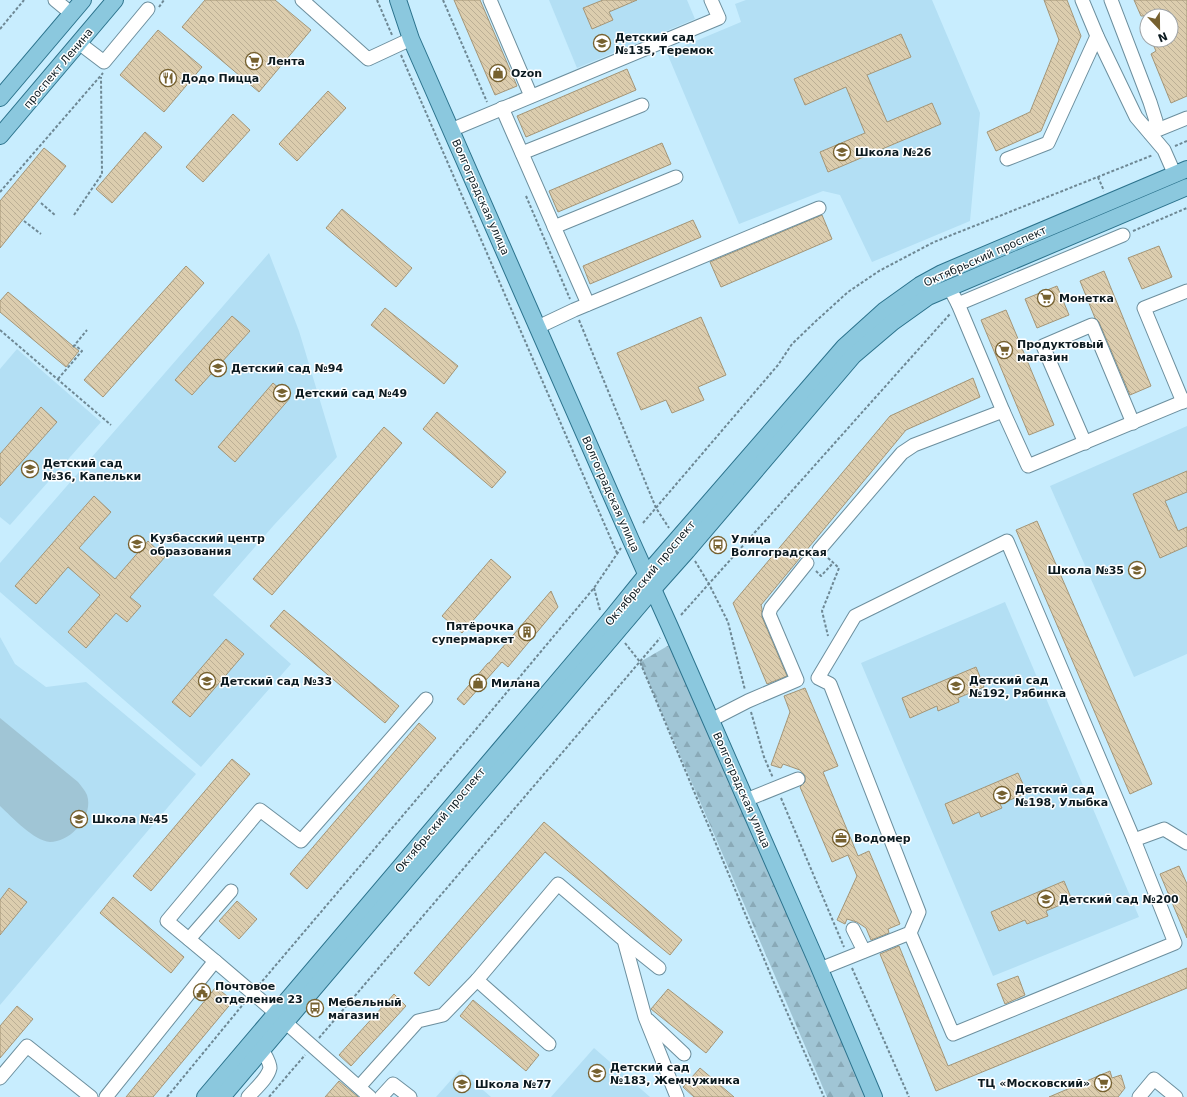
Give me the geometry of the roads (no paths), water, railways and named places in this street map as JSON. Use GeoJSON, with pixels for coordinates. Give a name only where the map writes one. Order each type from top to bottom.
{"type":"FeatureCollection","features":[{"type":"Feature","properties":{"kind":"main road"},"geometry":{"type":"LineString","coordinates":[[0,98],[83,0]]}},
{"type":"Feature","properties":{"kind":"main road","name":"проспект Ленина"},"geometry":{"type":"LineString","coordinates":[[0,136],[115,0]]}},
{"type":"Feature","properties":{"kind":"main road","name":"Волгоградская улица"},"geometry":{"type":"LineString","coordinates":[[398,0],[404,42],[451,130],[820,969],[874,1097]]}},
{"type":"Feature","properties":{"kind":"main road","name":"Октябрьский проспект"},"geometry":{"type":"LineString","coordinates":[[205,1097],[281,1018],[650,581],[844,347],[885,310],[920,285],[942,273],[1181,172]]}},
{"type":"Feature","properties":{"kind":"main road","name":"Октябрьский проспект"},"geometry":{"type":"LineString","coordinates":[[650,581],[687,551],[853,356],[893,322],[928,297],[949,287],[1187,187]]}},
{"type":"Feature","properties":{"kind":"main road","name":"Октябрьский проспект"},"geometry":{"type":"LineString","coordinates":[[222,1097],[262,1049],[281,1018]]}},
{"type":"Feature","properties":{"kind":"lane"},"geometry":{"type":"LineString","coordinates":[[55,0],[72,14]]}},
{"type":"Feature","properties":{"kind":"lane"},"geometry":{"type":"LineString","coordinates":[[302,0],[368,59],[404,42]]}},
{"type":"Feature","properties":{"kind":"lane"},"geometry":{"type":"LineString","coordinates":[[490,0],[531,96]]}},
{"type":"Feature","properties":{"kind":"lane"},"geometry":{"type":"LineString","coordinates":[[451,130],[719,18],[711,0]]}},
{"type":"Feature","properties":{"kind":"lane"},"geometry":{"type":"LineString","coordinates":[[1082,0],[1097,36],[1136,117],[1181,172]]}},
{"type":"Feature","properties":{"kind":"lane"},"geometry":{"type":"LineString","coordinates":[[1111,0],[1156,121],[1150,133]]}},
{"type":"Feature","properties":{"kind":"lane"},"geometry":{"type":"LineString","coordinates":[[79,43],[104,62],[151,10]]}},
{"type":"Feature","properties":{"kind":"lane"},"geometry":{"type":"LineString","coordinates":[[1007,159],[1048,143],[1097,36]]}},
{"type":"Feature","properties":{"kind":"lane"},"geometry":{"type":"LineString","coordinates":[[522,153],[642,105]]}},
{"type":"Feature","properties":{"kind":"lane"},"geometry":{"type":"LineString","coordinates":[[497,111],[522,153],[588,304]]}},
{"type":"Feature","properties":{"kind":"lane"},"geometry":{"type":"LineString","coordinates":[[1150,133],[1187,118]]}},
{"type":"Feature","properties":{"kind":"lane"},"geometry":{"type":"LineString","coordinates":[[554,227],[676,177]]}},
{"type":"Feature","properties":{"kind":"lane"},"geometry":{"type":"LineString","coordinates":[[538,327],[588,304],[819,208]]}},
{"type":"Feature","properties":{"kind":"lane"},"geometry":{"type":"LineString","coordinates":[[958,304],[1123,235]]}},
{"type":"Feature","properties":{"kind":"lane"},"geometry":{"type":"LineString","coordinates":[[949,287],[958,304],[1028,466],[1185,401],[1144,308],[1187,291]]}},
{"type":"Feature","properties":{"kind":"lane"},"geometry":{"type":"LineString","coordinates":[[1085,443],[1043,346],[1092,326],[1133,423]]}},
{"type":"Feature","properties":{"kind":"lane"},"geometry":{"type":"LineString","coordinates":[[819,550],[902,453],[914,444],[1003,411]]}},
{"type":"Feature","properties":{"kind":"lane"},"geometry":{"type":"LineString","coordinates":[[818,678],[855,616],[1008,541],[1134,840],[1175,943],[953,1034],[910,933]]}},
{"type":"Feature","properties":{"kind":"lane"},"geometry":{"type":"LineString","coordinates":[[797,680],[769,614],[771,608],[807,563]]}},
{"type":"Feature","properties":{"kind":"lane"},"geometry":{"type":"LineString","coordinates":[[711,720],[748,701],[797,680],[818,678],[830,684],[919,912],[910,933],[820,969]]}},
{"type":"Feature","properties":{"kind":"lane"},"geometry":{"type":"LineString","coordinates":[[370,1097],[281,1018],[167,921],[260,810],[301,841],[426,699]]}},
{"type":"Feature","properties":{"kind":"lane"},"geometry":{"type":"LineString","coordinates":[[746,800],[798,779]]}},
{"type":"Feature","properties":{"kind":"lane"},"geometry":{"type":"LineString","coordinates":[[1134,840],[1164,829],[1187,843]]}},
{"type":"Feature","properties":{"kind":"lane"},"geometry":{"type":"LineString","coordinates":[[359,1087],[418,1020],[443,1015],[477,980],[558,884],[659,968]]}},
{"type":"Feature","properties":{"kind":"lane"},"geometry":{"type":"LineString","coordinates":[[189,939],[231,891]]}},
{"type":"Feature","properties":{"kind":"lane"},"geometry":{"type":"LineString","coordinates":[[853,928],[864,951]]}},
{"type":"Feature","properties":{"kind":"lane"},"geometry":{"type":"LineString","coordinates":[[624,940],[645,1017],[677,1097]]}},
{"type":"Feature","properties":{"kind":"lane"},"geometry":{"type":"LineString","coordinates":[[106,1097],[215,961]]}},
{"type":"Feature","properties":{"kind":"lane"},"geometry":{"type":"LineString","coordinates":[[477,980],[549,1044]]}},
{"type":"Feature","properties":{"kind":"lane"},"geometry":{"type":"LineString","coordinates":[[645,1017],[684,1054]]}},
{"type":"Feature","properties":{"kind":"lane"},"geometry":{"type":"LineString","coordinates":[[0,1078],[27,1046],[91,1097]]}},
{"type":"Feature","properties":{"kind":"lane"},"geometry":{"type":"LineString","coordinates":[[248,1097],[270,1068],[269,1062],[262,1049]]}},
{"type":"Feature","properties":{"kind":"lane"},"geometry":{"type":"LineString","coordinates":[[1139,1097],[1154,1079],[1176,1097]]}},
{"type":"Feature","properties":{"kind":"lane"},"geometry":{"type":"LineString","coordinates":[[381,1097],[393,1084],[410,1097]]}},
{"type":"Feature","properties":{"kind":"place","name":"Детский сад №135, Теремок"},"geometry":{"type":"Point","coordinates":[602,43]}},
{"type":"Feature","properties":{"kind":"place","name":"Лента"},"geometry":{"type":"Point","coordinates":[254,61]}},
{"type":"Feature","properties":{"kind":"place","name":"Ozon"},"geometry":{"type":"Point","coordinates":[498,73]}},
{"type":"Feature","properties":{"kind":"place","name":"Додо Пицца"},"geometry":{"type":"Point","coordinates":[168,78]}},
{"type":"Feature","properties":{"kind":"place","name":"Школа №26"},"geometry":{"type":"Point","coordinates":[842,152]}},
{"type":"Feature","properties":{"kind":"place","name":"Монетка"},"geometry":{"type":"Point","coordinates":[1046,298]}},
{"type":"Feature","properties":{"kind":"place","name":"Продуктовый магазин"},"geometry":{"type":"Point","coordinates":[1004,350]}},
{"type":"Feature","properties":{"kind":"place","name":"Детский сад №94"},"geometry":{"type":"Point","coordinates":[218,368]}},
{"type":"Feature","properties":{"kind":"place","name":"Детский сад №49"},"geometry":{"type":"Point","coordinates":[282,393]}},
{"type":"Feature","properties":{"kind":"place","name":"Детский сад №36, Капельки"},"geometry":{"type":"Point","coordinates":[30,469]}},
{"type":"Feature","properties":{"kind":"place","name":"Кузбасский центр образования"},"geometry":{"type":"Point","coordinates":[137,544]}},
{"type":"Feature","properties":{"kind":"place","name":"Улица Волгоградская"},"geometry":{"type":"Point","coordinates":[718,545]}},
{"type":"Feature","properties":{"kind":"place","name":"Школа №35"},"geometry":{"type":"Point","coordinates":[1137,570]}},
{"type":"Feature","properties":{"kind":"place","name":"Пятёрочка супермаркет"},"geometry":{"type":"Point","coordinates":[527,632]}},
{"type":"Feature","properties":{"kind":"place","name":"Детский сад №33"},"geometry":{"type":"Point","coordinates":[207,681]}},
{"type":"Feature","properties":{"kind":"place","name":"Милана"},"geometry":{"type":"Point","coordinates":[478,683]}},
{"type":"Feature","properties":{"kind":"place","name":"Детский сад №192, Рябинка"},"geometry":{"type":"Point","coordinates":[956,686]}},
{"type":"Feature","properties":{"kind":"place","name":"Детский сад №198, Улыбка"},"geometry":{"type":"Point","coordinates":[1002,795]}},
{"type":"Feature","properties":{"kind":"place","name":"Школа №45"},"geometry":{"type":"Point","coordinates":[79,819]}},
{"type":"Feature","properties":{"kind":"place","name":"Водомер"},"geometry":{"type":"Point","coordinates":[841,838]}},
{"type":"Feature","properties":{"kind":"place","name":"Детский сад №200"},"geometry":{"type":"Point","coordinates":[1046,899]}},
{"type":"Feature","properties":{"kind":"place","name":"Почтовое отделение 23"},"geometry":{"type":"Point","coordinates":[202,992]}},
{"type":"Feature","properties":{"kind":"place","name":"Мебельный магазин"},"geometry":{"type":"Point","coordinates":[315,1008]}},
{"type":"Feature","properties":{"kind":"place","name":"Детский сад №183, Жемчужинка"},"geometry":{"type":"Point","coordinates":[597,1073]}},
{"type":"Feature","properties":{"kind":"place","name":"ТЦ «Московский»"},"geometry":{"type":"Point","coordinates":[1103,1083]}},
{"type":"Feature","properties":{"kind":"place","name":"Школа №77"},"geometry":{"type":"Point","coordinates":[462,1084]}}]}
